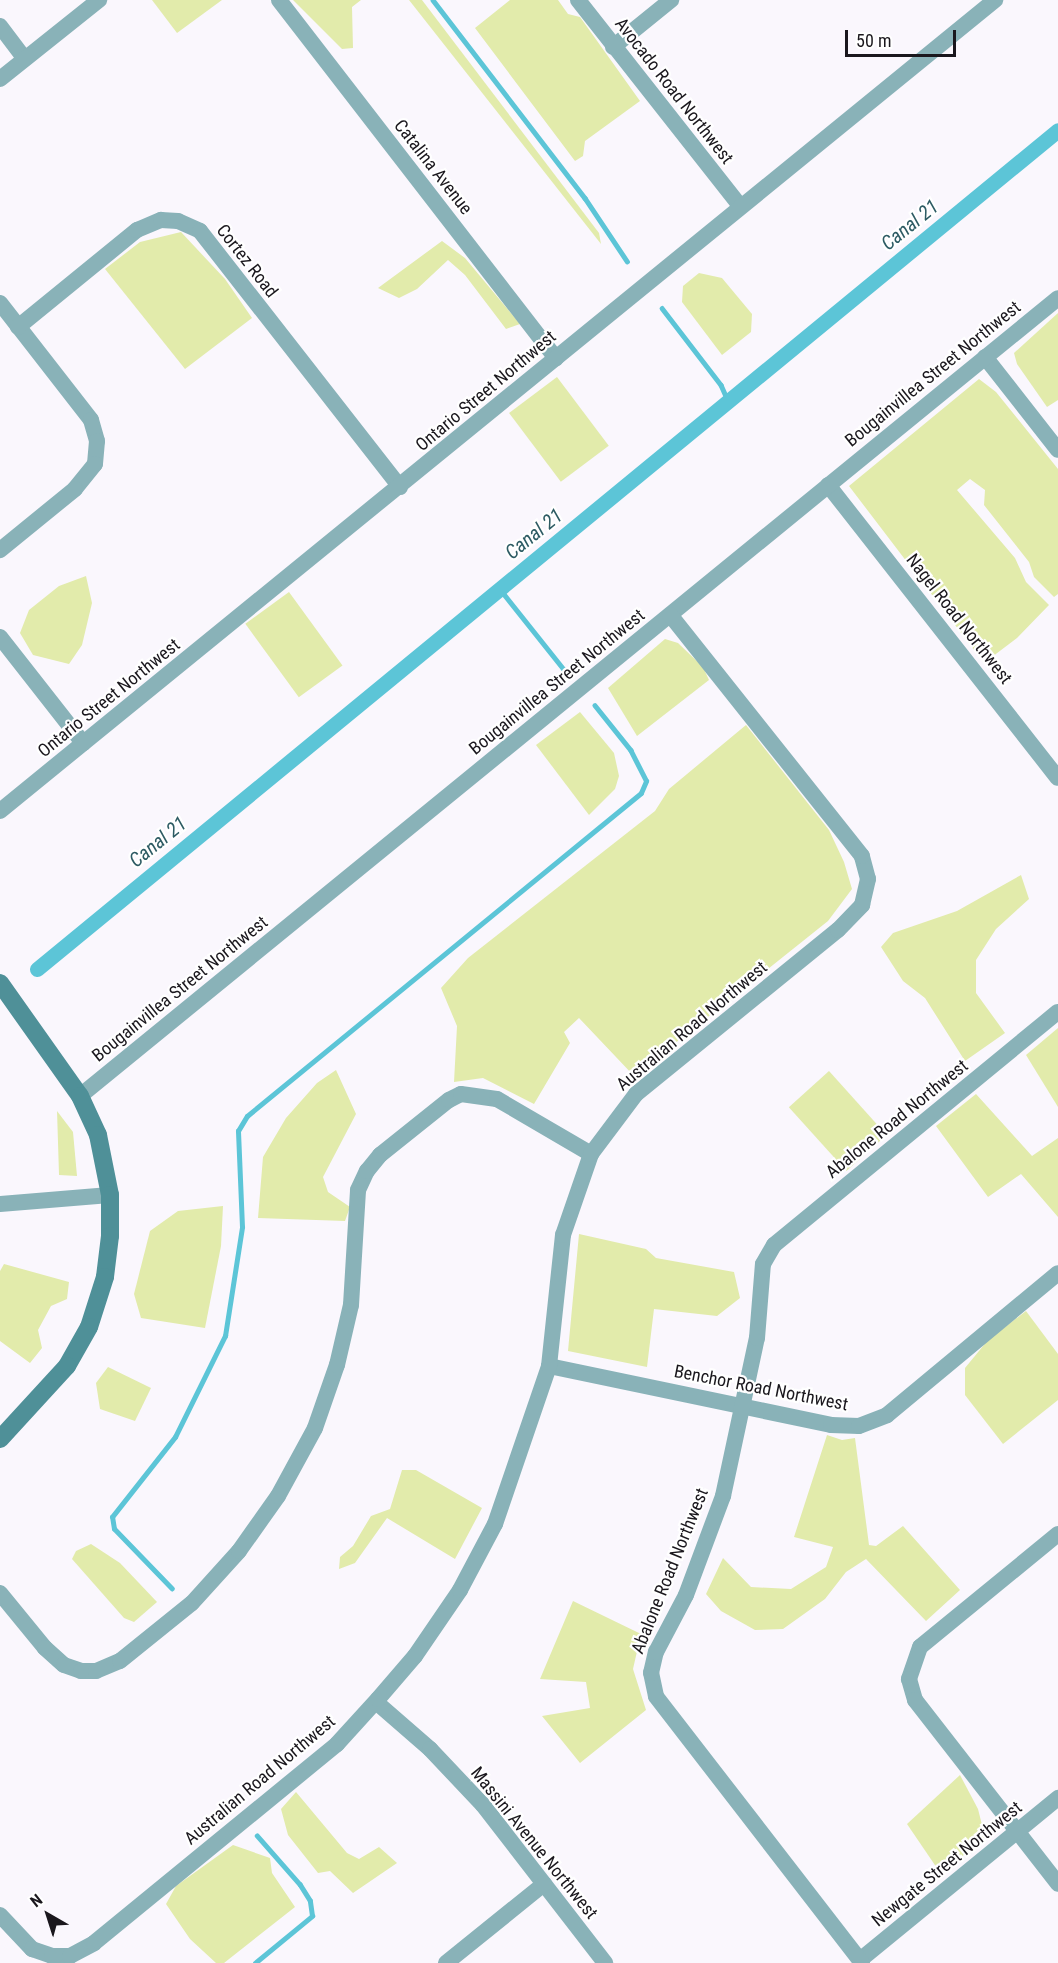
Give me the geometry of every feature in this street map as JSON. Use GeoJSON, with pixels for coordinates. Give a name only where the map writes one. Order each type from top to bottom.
{"type":"FeatureCollection","features":[{"type":"Feature","properties":{"kind":"street"},"geometry":{"type":"LineString","coordinates":[[0,79],[99,0]]}},
{"type":"Feature","properties":{"kind":"street","name":"Catalina Avenue"},"geometry":{"type":"LineString","coordinates":[[279,0],[556,358]]}},
{"type":"Feature","properties":{"kind":"street","name":"Avocado Road Northwest"},"geometry":{"type":"LineString","coordinates":[[578,0],[740,206]]}},
{"type":"Feature","properties":{"kind":"street"},"geometry":{"type":"LineString","coordinates":[[613,47],[671,0]]}},
{"type":"Feature","properties":{"kind":"street","name":"Ontario Street Northwest"},"geometry":{"type":"LineString","coordinates":[[0,811],[995,0]]}},
{"type":"Feature","properties":{"kind":"street"},"geometry":{"type":"LineString","coordinates":[[0,26],[25,59]]}},
{"type":"Feature","properties":{"kind":"street","name":"Cortez Road"},"geometry":{"type":"LineString","coordinates":[[18,327],[137,231],[161,220],[178,221],[200,231],[400,487]]}},
{"type":"Feature","properties":{"kind":"street","name":"Bougainvillea Street Northwest"},"geometry":{"type":"LineString","coordinates":[[80,1096],[1058,298]]}},
{"type":"Feature","properties":{"kind":"street"},"geometry":{"type":"LineString","coordinates":[[0,303],[91,420],[97,441],[95,464],[75,489],[0,550]]}},
{"type":"Feature","properties":{"kind":"street"},"geometry":{"type":"LineString","coordinates":[[984,357],[1058,450]]}},
{"type":"Feature","properties":{"kind":"street","name":"Nagel Road Northwest"},"geometry":{"type":"LineString","coordinates":[[828,485],[1058,778]]}},
{"type":"Feature","properties":{"kind":"street","name":"Australian Road Northwest"},"geometry":{"type":"LineString","coordinates":[[0,1915],[32,1949],[52,1956],[70,1956],[94,1943],[337,1744],[376,1702],[415,1656],[460,1590],[494,1526],[549,1366],[563,1235],[591,1154],[636,1094],[838,930],[862,905],[868,879],[862,855],[670,615]]}},
{"type":"Feature","properties":{"kind":"street"},"geometry":{"type":"LineString","coordinates":[[0,638],[83,743]]}},
{"type":"Feature","properties":{"kind":"street"},"geometry":{"type":"LineString","coordinates":[[0,983],[80,1096],[98,1136],[110,1195],[105,1277],[89,1327],[67,1366],[0,1439]]}},
{"type":"Feature","properties":{"kind":"street","name":"Abalone Road Northwest"},"geometry":{"type":"LineString","coordinates":[[861,1962],[656,1696],[651,1673],[656,1652],[686,1595],[723,1496],[745,1405],[758,1333],[763,1264],[774,1245],[1058,1012]]}},
{"type":"Feature","properties":{"kind":"street"},"geometry":{"type":"LineString","coordinates":[[0,1593],[45,1648],[64,1665],[81,1671],[96,1671],[120,1662],[192,1603],[239,1551],[278,1496],[315,1428],[337,1365],[351,1305],[358,1190],[380,1155],[449,1100],[461,1094],[479,1094],[497,1099],[591,1154]]}},
{"type":"Feature","properties":{"kind":"street"},"geometry":{"type":"LineString","coordinates":[[0,1204],[110,1195]]}},
{"type":"Feature","properties":{"kind":"street","name":"Benchor Road Northwest"},"geometry":{"type":"LineString","coordinates":[[549,1366],[745,1405],[831,1425],[859,1426],[887,1415],[1058,1274]]}},
{"type":"Feature","properties":{"kind":"street"},"geometry":{"type":"LineString","coordinates":[[1058,1534],[920,1647],[909,1679],[915,1700],[1058,1884]]}},
{"type":"Feature","properties":{"kind":"street","name":"Massini Avenue Northwest"},"geometry":{"type":"LineString","coordinates":[[376,1702],[430,1749],[483,1804],[605,1963]]}},
{"type":"Feature","properties":{"kind":"street","name":"Newgate Street Northwest"},"geometry":{"type":"LineString","coordinates":[[861,1962],[1058,1798]]}},
{"type":"Feature","properties":{"kind":"street"},"geometry":{"type":"LineString","coordinates":[[446,1963],[544,1884]]}},
{"type":"Feature","properties":{"kind":"green space"},"geometry":{"type":"Polygon","coordinates":[[[152,0],[222,0],[177,33],[152,0]]]}},
{"type":"Feature","properties":{"kind":"green space"},"geometry":{"type":"Polygon","coordinates":[[[293,0],[361,0],[352,7],[353,48],[342,49],[293,0]]]}},
{"type":"Feature","properties":{"kind":"green space"},"geometry":{"type":"Polygon","coordinates":[[[409,0],[422,0],[599,233],[601,244],[409,0]]]}},
{"type":"Feature","properties":{"kind":"green space"},"geometry":{"type":"Polygon","coordinates":[[[510,0],[558,0],[568,14],[580,17],[640,101],[585,141],[583,156],[575,161],[475,28],[510,0]]]}},
{"type":"Feature","properties":{"kind":"green space"},"geometry":{"type":"Polygon","coordinates":[[[181,232],[225,279],[252,318],[185,369],[105,269],[140,242],[181,232]]]}},
{"type":"Feature","properties":{"kind":"green space"},"geometry":{"type":"Polygon","coordinates":[[[442,241],[465,258],[520,324],[506,329],[465,275],[448,260],[417,289],[399,298],[378,288],[442,241]]]}},
{"type":"Feature","properties":{"kind":"green space"},"geometry":{"type":"Polygon","coordinates":[[[699,273],[722,278],[752,314],[751,332],[722,355],[682,302],[683,286],[699,273]]]}},
{"type":"Feature","properties":{"kind":"green space"},"geometry":{"type":"Polygon","coordinates":[[[1058,313],[1058,400],[1047,407],[1017,364],[1014,353],[1058,313]]]}},
{"type":"Feature","properties":{"kind":"green space"},"geometry":{"type":"Polygon","coordinates":[[[557,377],[609,446],[561,482],[509,413],[557,377]]]}},
{"type":"Feature","properties":{"kind":"green space"},"geometry":{"type":"Polygon","coordinates":[[[979,379],[996,392],[1058,469],[1058,594],[1054,597],[1034,577],[1029,562],[984,505],[985,490],[970,479],[957,490],[1015,558],[1026,582],[1049,605],[1017,638],[984,663],[849,486],[979,379]]]}},
{"type":"Feature","properties":{"kind":"green space"},"geometry":{"type":"Polygon","coordinates":[[[86,576],[92,603],[82,645],[69,664],[33,655],[20,633],[29,610],[59,586],[86,576]]]}},
{"type":"Feature","properties":{"kind":"green space"},"geometry":{"type":"Polygon","coordinates":[[[289,592],[342,666],[299,697],[245,624],[289,592]]]}},
{"type":"Feature","properties":{"kind":"green space"},"geometry":{"type":"Polygon","coordinates":[[[665,639],[678,643],[703,667],[709,680],[637,736],[608,688],[665,639]]]}},
{"type":"Feature","properties":{"kind":"green space"},"geometry":{"type":"Polygon","coordinates":[[[580,712],[614,753],[619,776],[615,789],[589,815],[536,745],[580,712]]]}},
{"type":"Feature","properties":{"kind":"green space"},"geometry":{"type":"Polygon","coordinates":[[[746,725],[829,830],[844,862],[852,889],[828,921],[634,1076],[579,1018],[564,1032],[570,1043],[534,1104],[483,1078],[454,1082],[457,1026],[441,988],[468,958],[655,811],[669,789],[746,725]]]}},
{"type":"Feature","properties":{"kind":"green space"},"geometry":{"type":"Polygon","coordinates":[[[1021,875],[1029,899],[996,929],[976,960],[976,993],[1005,1033],[965,1061],[925,998],[903,981],[881,947],[893,933],[957,911],[1021,875]]]}},
{"type":"Feature","properties":{"kind":"green space"},"geometry":{"type":"Polygon","coordinates":[[[1058,1028],[1058,1107],[1026,1055],[1058,1028]]]}},
{"type":"Feature","properties":{"kind":"green space"},"geometry":{"type":"Polygon","coordinates":[[[336,1070],[356,1114],[323,1177],[328,1192],[350,1207],[345,1221],[258,1218],[263,1157],[286,1118],[317,1083],[336,1070]]]}},
{"type":"Feature","properties":{"kind":"green space"},"geometry":{"type":"Polygon","coordinates":[[[829,1071],[887,1135],[846,1171],[789,1107],[829,1071]]]}},
{"type":"Feature","properties":{"kind":"green space"},"geometry":{"type":"Polygon","coordinates":[[[976,1094],[1032,1156],[1058,1138],[1058,1217],[1021,1174],[988,1197],[936,1126],[976,1094]]]}},
{"type":"Feature","properties":{"kind":"green space"},"geometry":{"type":"Polygon","coordinates":[[[57,1111],[73,1132],[77,1176],[59,1175],[57,1111]]]}},
{"type":"Feature","properties":{"kind":"green space"},"geometry":{"type":"Polygon","coordinates":[[[223,1206],[221,1246],[205,1328],[141,1318],[134,1294],[150,1231],[178,1211],[223,1206]]]}},
{"type":"Feature","properties":{"kind":"green space"},"geometry":{"type":"Polygon","coordinates":[[[579,1234],[646,1249],[656,1258],[734,1272],[740,1298],[717,1316],[654,1309],[647,1367],[568,1351],[579,1234]]]}},
{"type":"Feature","properties":{"kind":"green space"},"geometry":{"type":"Polygon","coordinates":[[[4,1264],[69,1282],[67,1299],[51,1306],[38,1330],[42,1348],[30,1363],[0,1341],[0,1271],[4,1264]]]}},
{"type":"Feature","properties":{"kind":"green space"},"geometry":{"type":"Polygon","coordinates":[[[1026,1311],[1058,1354],[1058,1400],[1003,1444],[965,1395],[965,1368],[988,1340],[1026,1311]]]}},
{"type":"Feature","properties":{"kind":"green space"},"geometry":{"type":"Polygon","coordinates":[[[108,1367],[151,1388],[135,1421],[100,1409],[96,1383],[108,1367]]]}},
{"type":"Feature","properties":{"kind":"green space"},"geometry":{"type":"Polygon","coordinates":[[[827,1435],[842,1440],[855,1438],[869,1545],[876,1546],[903,1526],[960,1590],[926,1621],[866,1559],[846,1572],[825,1599],[783,1629],[755,1630],[721,1611],[706,1594],[723,1558],[751,1587],[791,1589],[826,1567],[833,1547],[794,1537],[827,1435]]]}},
{"type":"Feature","properties":{"kind":"green space"},"geometry":{"type":"Polygon","coordinates":[[[402,1470],[416,1470],[482,1508],[455,1559],[387,1518],[355,1563],[339,1569],[340,1557],[353,1546],[371,1516],[390,1509],[402,1470]]]}},
{"type":"Feature","properties":{"kind":"green space"},"geometry":{"type":"Polygon","coordinates":[[[91,1544],[120,1563],[157,1602],[134,1622],[124,1618],[72,1559],[76,1551],[91,1544]]]}},
{"type":"Feature","properties":{"kind":"green space"},"geometry":{"type":"Polygon","coordinates":[[[573,1601],[641,1634],[633,1669],[646,1710],[580,1763],[542,1716],[590,1708],[586,1682],[540,1679],[573,1601]]]}},
{"type":"Feature","properties":{"kind":"green space"},"geometry":{"type":"Polygon","coordinates":[[[960,1775],[978,1809],[985,1837],[941,1874],[907,1824],[960,1775]]]}},
{"type":"Feature","properties":{"kind":"green space"},"geometry":{"type":"Polygon","coordinates":[[[296,1792],[347,1853],[359,1859],[379,1847],[397,1863],[353,1893],[330,1871],[318,1873],[288,1835],[281,1809],[296,1792]]]}},
{"type":"Feature","properties":{"kind":"green space"},"geometry":{"type":"Polygon","coordinates":[[[233,1845],[270,1858],[272,1873],[295,1907],[224,1963],[216,1963],[190,1939],[166,1904],[176,1886],[233,1845]]]}},
{"type":"Feature","properties":{"kind":"waterway"},"geometry":{"type":"LineString","coordinates":[[433,0],[585,198],[627,261]]}},
{"type":"Feature","properties":{"kind":"waterway","name":"Canal 21"},"geometry":{"type":"LineString","coordinates":[[37,969],[1058,130]]}},
{"type":"Feature","properties":{"kind":"waterway"},"geometry":{"type":"LineString","coordinates":[[662,308],[721,385],[728,401]]}},
{"type":"Feature","properties":{"kind":"waterway"},"geometry":{"type":"LineString","coordinates":[[500,589],[566,672]]}},
{"type":"Feature","properties":{"kind":"waterway"},"geometry":{"type":"LineString","coordinates":[[172,1589],[114,1529],[112,1517],[175,1437],[225,1336],[242,1227],[238,1131],[247,1116],[641,793],[646,781],[631,751],[595,706]]}},
{"type":"Feature","properties":{"kind":"waterway"},"geometry":{"type":"LineString","coordinates":[[255,1963],[312,1916],[310,1901],[300,1885],[257,1836]]}}]}
